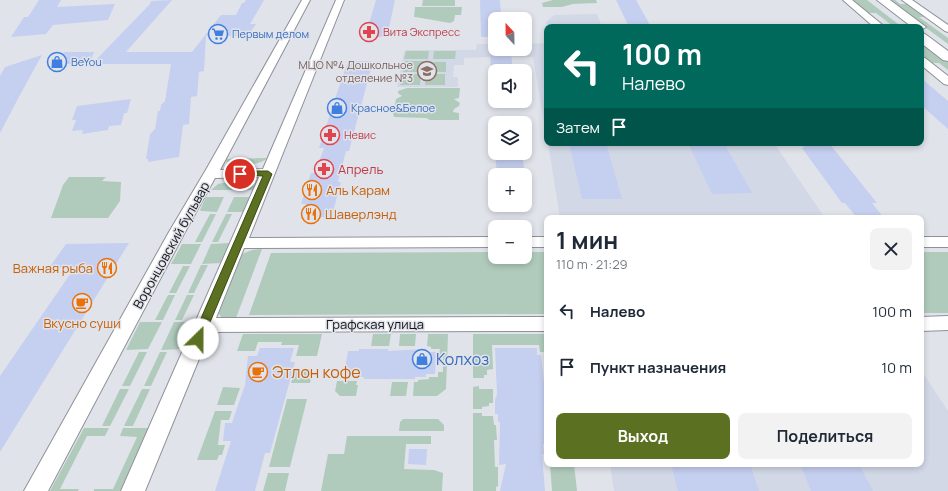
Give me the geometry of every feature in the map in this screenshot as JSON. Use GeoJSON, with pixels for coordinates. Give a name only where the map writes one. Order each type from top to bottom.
{"type":"FeatureCollection","features":[{"type":"Feature","properties":{"kind":"street","name":"Воронцовский бульвар"},"geometry":{"type":"LineString","coordinates":[[36,491],[177,232],[211,174],[306,0]]}},
{"type":"Feature","properties":{"kind":"street"},"geometry":{"type":"LineString","coordinates":[[133,491],[239,243],[340,0]]}},
{"type":"Feature","properties":{"kind":"street"},"geometry":{"type":"LineString","coordinates":[[847,0],[876,24]]}},
{"type":"Feature","properties":{"kind":"street"},"geometry":{"type":"LineString","coordinates":[[873,0],[904,24]]}},
{"type":"Feature","properties":{"kind":"street"},"geometry":{"type":"LineString","coordinates":[[883,0],[916,24]]}},
{"type":"Feature","properties":{"kind":"street"},"geometry":{"type":"LineString","coordinates":[[906,0],[948,29]]}},
{"type":"Feature","properties":{"kind":"street"},"geometry":{"type":"LineString","coordinates":[[924,30],[948,48]]}},
{"type":"Feature","properties":{"kind":"street"},"geometry":{"type":"LineString","coordinates":[[924,39],[948,57]]}},
{"type":"Feature","properties":{"kind":"street"},"geometry":{"type":"LineString","coordinates":[[924,62],[948,82]]}},
{"type":"Feature","properties":{"kind":"street"},"geometry":{"type":"LineString","coordinates":[[211,174],[268,174]]}},
{"type":"Feature","properties":{"kind":"street"},"geometry":{"type":"LineString","coordinates":[[239,243],[488,242]]}},
{"type":"Feature","properties":{"kind":"street"},"geometry":{"type":"LineString","coordinates":[[532,242],[544,242]]}},
{"type":"Feature","properties":{"kind":"street"},"geometry":{"type":"LineString","coordinates":[[924,242],[948,242]]}},
{"type":"Feature","properties":{"kind":"street"},"geometry":{"type":"LineString","coordinates":[[924,324],[948,323]]}},
{"type":"Feature","properties":{"kind":"street","name":"Графская улица"},"geometry":{"type":"LineString","coordinates":[[204,325],[544,324]]}},
{"type":"Feature","properties":{"kind":"shaded area"},"geometry":{"type":"Polygon","coordinates":[[[597,14],[601,24],[546,24],[546,22],[554,15],[597,14]]]}},
{"type":"Feature","properties":{"kind":"shaded area","name":"МЦО №4 Дошкольное отделение №3"},"geometry":{"type":"Polygon","coordinates":[[[544,43],[544,122],[533,57],[512,57],[532,56],[532,44],[544,43]]]}},
{"type":"Feature","properties":{"kind":"shaded area","name":"МЦО №4 Дошкольное отделение №3"},"geometry":{"type":"Polygon","coordinates":[[[477,44],[488,44],[488,56],[490,57],[464,58],[464,65],[454,65],[453,77],[458,77],[458,87],[397,87],[404,51],[476,50],[477,44]]]}},
{"type":"Feature","properties":{"kind":"shaded area"},"geometry":{"type":"Polygon","coordinates":[[[548,146],[776,146],[823,215],[560,215],[548,146]]]}},
{"type":"Feature","properties":{"kind":"shaded area"},"geometry":{"type":"Polygon","coordinates":[[[924,375],[948,411],[948,491],[614,491],[610,467],[924,467],[924,375]]]}},
{"type":"Feature","properties":{"kind":"green space"},"geometry":{"type":"Polygon","coordinates":[[[423,0],[455,0],[455,6],[422,6],[423,0]]]}},
{"type":"Feature","properties":{"kind":"green space"},"geometry":{"type":"Polygon","coordinates":[[[553,0],[596,0],[597,3],[573,4],[562,7],[543,7],[542,3],[553,0]]]}},
{"type":"Feature","properties":{"kind":"green space"},"geometry":{"type":"Polygon","coordinates":[[[852,0],[867,0],[898,24],[890,24],[876,13],[868,13],[852,0]]]}},
{"type":"Feature","properties":{"kind":"green space"},"geometry":{"type":"Polygon","coordinates":[[[888,0],[895,0],[900,4],[907,4],[926,17],[919,17],[948,38],[948,44],[924,26],[924,24],[921,24],[888,0]]]}},
{"type":"Feature","properties":{"kind":"green space"},"geometry":{"type":"Polygon","coordinates":[[[415,7],[462,7],[461,15],[455,15],[454,21],[450,23],[414,17],[415,7]]]}},
{"type":"Feature","properties":{"kind":"green space"},"geometry":{"type":"Polygon","coordinates":[[[924,44],[948,62],[948,70],[939,63],[931,63],[924,57],[924,44]]]}},
{"type":"Feature","properties":{"kind":"green space"},"geometry":{"type":"Polygon","coordinates":[[[406,51],[429,51],[428,59],[404,59],[406,51]]]}},
{"type":"Feature","properties":{"kind":"green space"},"geometry":{"type":"Polygon","coordinates":[[[434,51],[456,51],[455,59],[433,59],[434,51]]]}},
{"type":"Feature","properties":{"kind":"green space"},"geometry":{"type":"Polygon","coordinates":[[[405,61],[423,61],[421,72],[403,72],[405,61]]]}},
{"type":"Feature","properties":{"kind":"green space"},"geometry":{"type":"Polygon","coordinates":[[[427,62],[446,62],[446,72],[426,72],[427,62]]]}},
{"type":"Feature","properties":{"kind":"green space"},"geometry":{"type":"Polygon","coordinates":[[[403,74],[421,74],[420,85],[400,85],[403,74]]]}},
{"type":"Feature","properties":{"kind":"green space"},"geometry":{"type":"Polygon","coordinates":[[[426,74],[445,74],[445,85],[425,85],[426,74]]]}},
{"type":"Feature","properties":{"kind":"green space"},"geometry":{"type":"Polygon","coordinates":[[[407,88],[460,88],[459,98],[454,99],[460,103],[453,112],[459,113],[459,120],[430,120],[426,118],[394,117],[393,114],[396,99],[402,96],[398,93],[398,91],[407,88]]]}},
{"type":"Feature","properties":{"kind":"green space"},"geometry":{"type":"Polygon","coordinates":[[[267,158],[259,163],[247,165],[240,165],[226,161],[227,159],[267,158]]]}},
{"type":"Feature","properties":{"kind":"green space"},"geometry":{"type":"Polygon","coordinates":[[[69,177],[106,177],[102,181],[121,182],[120,201],[108,218],[51,218],[63,185],[69,177]]]}},
{"type":"Feature","properties":{"kind":"green space"},"geometry":{"type":"Polygon","coordinates":[[[248,183],[254,186],[254,190],[211,190],[218,184],[248,183]]]}},
{"type":"Feature","properties":{"kind":"green space"},"geometry":{"type":"Polygon","coordinates":[[[206,197],[224,197],[217,212],[200,210],[206,197]]]}},
{"type":"Feature","properties":{"kind":"green space"},"geometry":{"type":"Polygon","coordinates":[[[234,197],[250,197],[244,212],[227,212],[234,197]]]}},
{"type":"Feature","properties":{"kind":"green space"},"geometry":{"type":"Polygon","coordinates":[[[210,214],[216,214],[202,242],[195,242],[210,214]]]}},
{"type":"Feature","properties":{"kind":"green space"},"geometry":{"type":"Polygon","coordinates":[[[226,214],[232,214],[218,242],[212,242],[226,214]]]}},
{"type":"Feature","properties":{"kind":"green space"},"geometry":{"type":"Polygon","coordinates":[[[230,243],[221,263],[202,264],[211,244],[230,243]]]}},
{"type":"Feature","properties":{"kind":"green space"},"geometry":{"type":"Polygon","coordinates":[[[182,244],[201,244],[191,264],[171,264],[182,244]]]}},
{"type":"Feature","properties":{"kind":"green space"},"geometry":{"type":"Polygon","coordinates":[[[262,249],[236,318],[222,318],[218,313],[242,254],[252,250],[262,249]]]}},
{"type":"Feature","properties":{"kind":"green space"},"geometry":{"type":"Polygon","coordinates":[[[488,252],[488,264],[532,264],[532,252],[544,252],[544,314],[249,315],[271,253],[488,252]]]}},
{"type":"Feature","properties":{"kind":"green space"},"geometry":{"type":"Polygon","coordinates":[[[924,252],[948,252],[948,313],[924,313],[924,252]]]}},
{"type":"Feature","properties":{"kind":"green space"},"geometry":{"type":"Polygon","coordinates":[[[201,265],[208,265],[194,293],[188,293],[201,265]]]}},
{"type":"Feature","properties":{"kind":"green space"},"geometry":{"type":"Polygon","coordinates":[[[183,266],[190,266],[176,293],[169,293],[183,266]]]}},
{"type":"Feature","properties":{"kind":"green space"},"geometry":{"type":"Polygon","coordinates":[[[168,295],[175,295],[163,320],[155,320],[168,295]]]}},
{"type":"Feature","properties":{"kind":"green space"},"geometry":{"type":"Polygon","coordinates":[[[187,295],[194,295],[182,320],[175,320],[187,295]]]}},
{"type":"Feature","properties":{"kind":"green space"},"geometry":{"type":"Polygon","coordinates":[[[140,322],[162,322],[148,349],[126,350],[140,322]]]}},
{"type":"Feature","properties":{"kind":"green space"},"geometry":{"type":"Polygon","coordinates":[[[174,322],[195,322],[183,349],[161,350],[174,322]]]}},
{"type":"Feature","properties":{"kind":"green space"},"geometry":{"type":"Polygon","coordinates":[[[243,334],[322,334],[317,356],[296,356],[299,345],[281,345],[282,342],[258,342],[255,351],[237,351],[243,334]]]}},
{"type":"Feature","properties":{"kind":"green space"},"geometry":{"type":"Polygon","coordinates":[[[373,334],[391,334],[389,346],[371,346],[373,334]]]}},
{"type":"Feature","properties":{"kind":"green space"},"geometry":{"type":"Polygon","coordinates":[[[400,334],[416,334],[415,346],[399,346],[400,334]]]}},
{"type":"Feature","properties":{"kind":"green space"},"geometry":{"type":"Polygon","coordinates":[[[428,334],[448,334],[446,389],[437,396],[413,396],[414,382],[429,379],[429,377],[438,377],[438,372],[443,372],[443,356],[439,355],[440,349],[431,349],[431,347],[427,346],[428,334]]]}},
{"type":"Feature","properties":{"kind":"green space"},"geometry":{"type":"Polygon","coordinates":[[[473,334],[544,334],[544,352],[540,352],[539,345],[492,345],[493,369],[487,370],[487,375],[484,375],[484,378],[473,378],[473,334]]]}},
{"type":"Feature","properties":{"kind":"green space"},"geometry":{"type":"Polygon","coordinates":[[[139,352],[147,352],[130,386],[122,386],[139,352]]]}},
{"type":"Feature","properties":{"kind":"green space"},"geometry":{"type":"Polygon","coordinates":[[[160,352],[167,352],[151,386],[144,386],[160,352]]]}},
{"type":"Feature","properties":{"kind":"green space"},"geometry":{"type":"Polygon","coordinates":[[[295,371],[313,371],[310,383],[291,383],[295,371]]]}},
{"type":"Feature","properties":{"kind":"green space"},"geometry":{"type":"Polygon","coordinates":[[[337,381],[357,381],[356,385],[358,385],[356,396],[340,396],[335,391],[337,381]]]}},
{"type":"Feature","properties":{"kind":"green space"},"geometry":{"type":"Polygon","coordinates":[[[392,382],[408,382],[406,396],[390,396],[392,382]]]}},
{"type":"Feature","properties":{"kind":"green space"},"geometry":{"type":"Polygon","coordinates":[[[479,386],[479,389],[493,389],[493,403],[489,403],[489,406],[482,407],[482,409],[473,409],[473,387],[479,386]]]}},
{"type":"Feature","properties":{"kind":"green space"},"geometry":{"type":"Polygon","coordinates":[[[223,387],[240,388],[234,405],[217,405],[223,387]]]}},
{"type":"Feature","properties":{"kind":"green space"},"geometry":{"type":"Polygon","coordinates":[[[120,389],[129,389],[110,426],[102,426],[120,389]]]}},
{"type":"Feature","properties":{"kind":"green space"},"geometry":{"type":"Polygon","coordinates":[[[142,389],[150,389],[133,426],[124,426],[142,389]]]}},
{"type":"Feature","properties":{"kind":"green space"},"geometry":{"type":"Polygon","coordinates":[[[287,399],[307,399],[290,467],[269,467],[287,399]]]}},
{"type":"Feature","properties":{"kind":"green space"},"geometry":{"type":"Polygon","coordinates":[[[215,411],[232,411],[229,420],[221,420],[218,445],[225,445],[222,455],[219,455],[217,460],[197,460],[215,411]]]}},
{"type":"Feature","properties":{"kind":"green space"},"geometry":{"type":"Polygon","coordinates":[[[473,413],[482,413],[482,416],[493,416],[494,425],[496,425],[497,440],[494,440],[495,467],[498,467],[498,486],[496,487],[496,491],[473,491],[473,413]]]}},
{"type":"Feature","properties":{"kind":"green space"},"geometry":{"type":"Polygon","coordinates":[[[403,419],[438,419],[444,425],[444,431],[399,431],[400,422],[403,419]]]}},
{"type":"Feature","properties":{"kind":"green space"},"geometry":{"type":"Polygon","coordinates":[[[84,428],[109,428],[105,436],[87,436],[60,489],[79,489],[78,491],[50,491],[84,428]]]}},
{"type":"Feature","properties":{"kind":"green space"},"geometry":{"type":"Polygon","coordinates":[[[123,428],[148,428],[120,491],[94,491],[94,489],[113,489],[137,437],[120,436],[123,428]]]}},
{"type":"Feature","properties":{"kind":"green space"},"geometry":{"type":"Polygon","coordinates":[[[347,436],[431,436],[431,444],[406,444],[404,469],[434,470],[443,473],[442,491],[321,491],[328,454],[344,454],[347,436]]]}},
{"type":"Feature","properties":{"kind":"green space"},"geometry":{"type":"Polygon","coordinates":[[[550,467],[574,467],[577,491],[552,491],[550,467]]]}},
{"type":"Feature","properties":{"kind":"green space"},"geometry":{"type":"Polygon","coordinates":[[[268,473],[289,473],[285,491],[263,491],[268,473]]]}},
{"type":"Feature","properties":{"kind":"building"},"geometry":{"type":"Polygon","coordinates":[[[39,0],[61,0],[57,7],[115,4],[108,20],[53,25],[46,34],[11,37],[24,17],[28,17],[39,0]]]}},
{"type":"Feature","properties":{"kind":"building"},"geometry":{"type":"Polygon","coordinates":[[[172,0],[126,52],[192,52],[221,15],[236,15],[242,3],[246,0],[264,0],[250,24],[256,24],[248,36],[206,36],[204,71],[199,72],[197,96],[191,97],[189,124],[183,125],[179,157],[148,162],[148,159],[146,159],[150,134],[155,129],[158,111],[160,111],[161,105],[165,101],[171,64],[92,64],[150,4],[151,1],[172,0]]]}},
{"type":"Feature","properties":{"kind":"building"},"geometry":{"type":"Polygon","coordinates":[[[376,0],[395,0],[387,37],[365,37],[376,0]]]}},
{"type":"Feature","properties":{"kind":"building"},"geometry":{"type":"Polygon","coordinates":[[[480,0],[500,0],[501,12],[488,12],[488,37],[481,37],[480,0]]]}},
{"type":"Feature","properties":{"kind":"building"},"geometry":{"type":"Polygon","coordinates":[[[616,0],[636,0],[649,24],[628,24],[616,0]]]}},
{"type":"Feature","properties":{"kind":"building"},"geometry":{"type":"Polygon","coordinates":[[[64,52],[94,52],[89,64],[52,64],[64,52]]]}},
{"type":"Feature","properties":{"kind":"building"},"geometry":{"type":"Polygon","coordinates":[[[42,55],[0,133],[0,76],[5,67],[42,55]]]}},
{"type":"Feature","properties":{"kind":"building"},"geometry":{"type":"Polygon","coordinates":[[[490,56],[512,56],[512,64],[491,64],[490,56]]]}},
{"type":"Feature","properties":{"kind":"building"},"geometry":{"type":"Polygon","coordinates":[[[352,61],[371,61],[370,65],[372,65],[349,151],[346,151],[338,182],[341,182],[333,212],[329,212],[328,217],[305,217],[306,213],[303,213],[306,204],[301,204],[311,173],[315,173],[324,148],[319,148],[342,78],[347,64],[351,64],[352,61]]]}},
{"type":"Feature","properties":{"kind":"building"},"geometry":{"type":"Polygon","coordinates":[[[924,81],[948,101],[948,129],[924,108],[924,81]]]}},
{"type":"Feature","properties":{"kind":"building"},"geometry":{"type":"Polygon","coordinates":[[[131,99],[127,113],[124,113],[121,125],[109,126],[108,130],[82,134],[83,130],[72,131],[76,120],[72,120],[77,106],[131,99]]]}},
{"type":"Feature","properties":{"kind":"building"},"geometry":{"type":"Polygon","coordinates":[[[570,146],[607,146],[622,199],[582,199],[570,146]]]}},
{"type":"Feature","properties":{"kind":"building"},"geometry":{"type":"Polygon","coordinates":[[[689,146],[726,146],[752,193],[712,194],[689,146]]]}},
{"type":"Feature","properties":{"kind":"building"},"geometry":{"type":"Polygon","coordinates":[[[803,146],[831,146],[877,203],[872,203],[882,215],[855,215],[845,203],[842,203],[802,148],[804,148],[803,146]]]}},
{"type":"Feature","properties":{"kind":"building"},"geometry":{"type":"Polygon","coordinates":[[[496,160],[523,160],[524,168],[496,168],[496,160]]]}},
{"type":"Feature","properties":{"kind":"building"},"geometry":{"type":"Polygon","coordinates":[[[129,243],[0,452],[0,376],[75,267],[49,268],[66,244],[129,243]]]}},
{"type":"Feature","properties":{"kind":"building"},"geometry":{"type":"Polygon","coordinates":[[[260,348],[294,348],[290,362],[295,362],[270,453],[265,453],[255,491],[215,491],[231,441],[223,441],[225,423],[232,423],[245,385],[248,356],[257,356],[260,348]]]}},
{"type":"Feature","properties":{"kind":"building"},"geometry":{"type":"Polygon","coordinates":[[[495,348],[537,348],[537,355],[541,355],[544,384],[544,454],[542,454],[545,491],[500,491],[506,464],[499,465],[500,422],[498,422],[498,414],[495,414],[495,400],[497,394],[495,348]]]}},
{"type":"Feature","properties":{"kind":"building"},"geometry":{"type":"Polygon","coordinates":[[[359,349],[388,349],[388,351],[426,349],[426,352],[436,352],[435,374],[426,374],[426,377],[415,377],[415,379],[364,379],[364,377],[353,377],[353,374],[344,374],[348,351],[359,351],[359,349]]]}},
{"type":"Feature","properties":{"kind":"building"},"geometry":{"type":"Polygon","coordinates":[[[409,449],[427,449],[426,465],[408,464],[409,449]]]}},
{"type":"Feature","properties":{"kind":"building"},"geometry":{"type":"Polygon","coordinates":[[[672,467],[751,467],[759,491],[678,491],[672,467]]]}},
{"type":"Feature","properties":{"kind":"building"},"geometry":{"type":"Polygon","coordinates":[[[801,467],[861,467],[873,491],[811,491],[801,467]]]}},
{"type":"Feature","properties":{"kind":"place","name":"Вита Экспресс"},"geometry":{"type":"Point","coordinates":[369,32]}},
{"type":"Feature","properties":{"kind":"place","name":"Первым делом"},"geometry":{"type":"Point","coordinates":[218,34]}},
{"type":"Feature","properties":{"kind":"place","name":"BeYou"},"geometry":{"type":"Point","coordinates":[57,62]}},
{"type":"Feature","properties":{"kind":"place","name":"МЦО №4 Дошкольное отделение №3"},"geometry":{"type":"Point","coordinates":[427,71]}},
{"type":"Feature","properties":{"kind":"place","name":"Красное&Белое"},"geometry":{"type":"Point","coordinates":[337,108]}},
{"type":"Feature","properties":{"kind":"place","name":"Невис"},"geometry":{"type":"Point","coordinates":[330,135]}},
{"type":"Feature","properties":{"kind":"place","name":"Апрель"},"geometry":{"type":"Point","coordinates":[324,169]}},
{"type":"Feature","properties":{"kind":"place","name":"Аль Карам"},"geometry":{"type":"Point","coordinates":[312,190]}},
{"type":"Feature","properties":{"kind":"place","name":"Шаверлэнд"},"geometry":{"type":"Point","coordinates":[311,214]}},
{"type":"Feature","properties":{"kind":"place","name":"Важная рыба"},"geometry":{"type":"Point","coordinates":[107,268]}},
{"type":"Feature","properties":{"kind":"place","name":"Вкусно суши"},"geometry":{"type":"Point","coordinates":[82,303]}},
{"type":"Feature","properties":{"kind":"place","name":"Колхоз"},"geometry":{"type":"Point","coordinates":[422,359]}},
{"type":"Feature","properties":{"kind":"place","name":"Этлон кофе"},"geometry":{"type":"Point","coordinates":[258,372]}},
{"type":"Feature","properties":{"kind":"route"},"geometry":{"type":"LineString","coordinates":[[198,339],[268,174],[240,174]]}}]}
